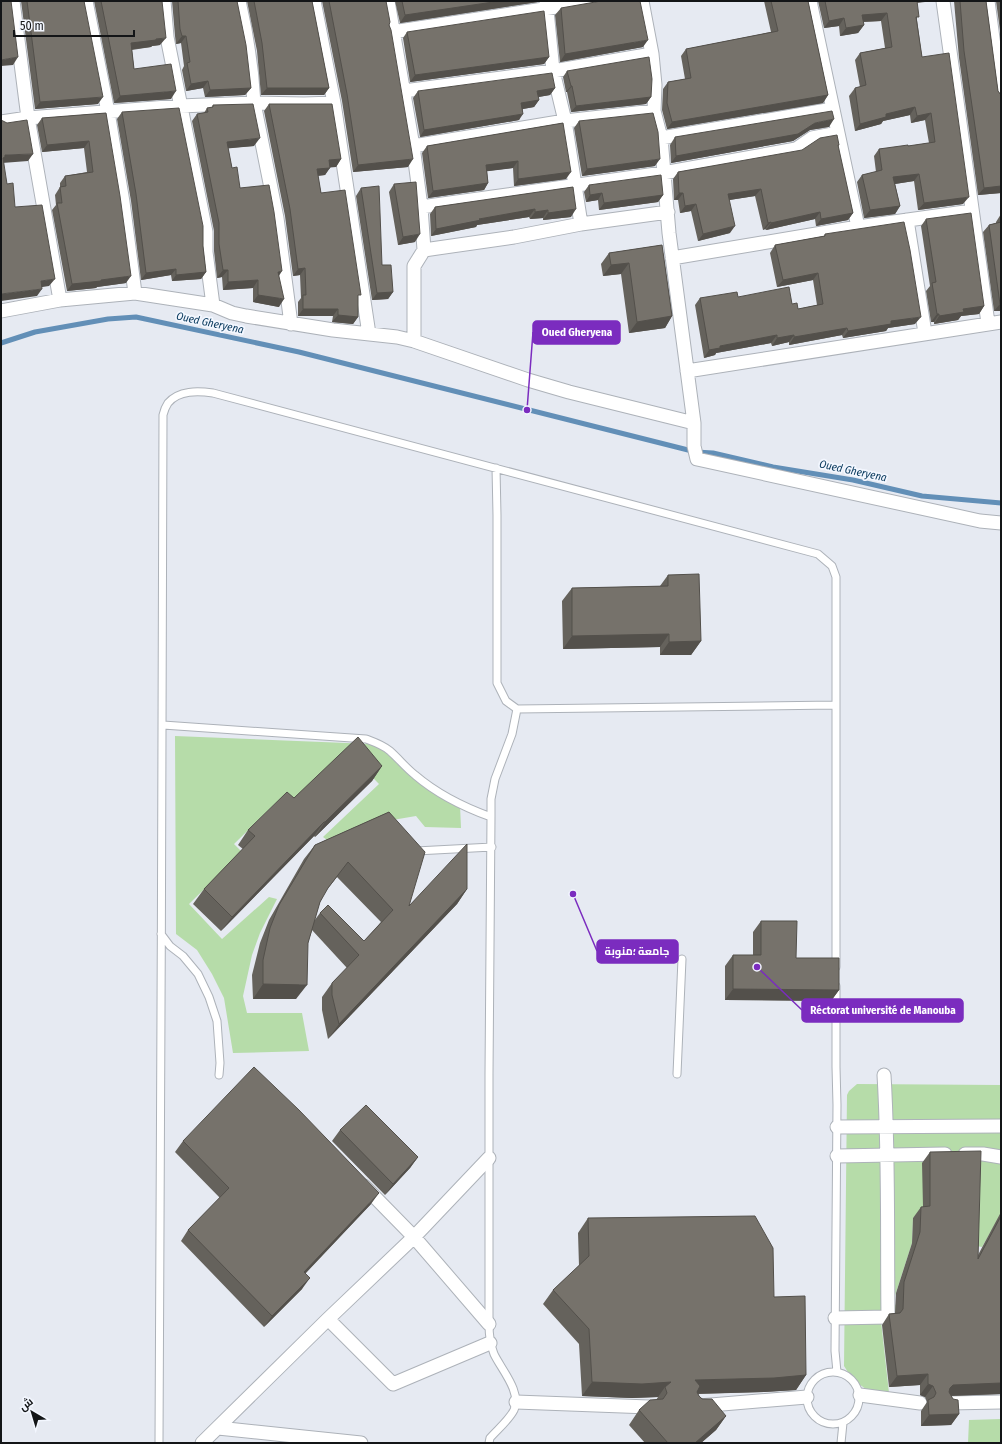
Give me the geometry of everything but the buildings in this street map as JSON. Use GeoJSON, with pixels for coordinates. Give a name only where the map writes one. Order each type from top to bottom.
{"type":"FeatureCollection","features":[{"type":"Feature","properties":{"kind":"street"},"geometry":{"type":"LineString","coordinates":[[13,1],[28,118],[60,300]]}},
{"type":"Feature","properties":{"kind":"street"},"geometry":{"type":"LineString","coordinates":[[86,1],[108,112],[123,202],[135,293]]}},
{"type":"Feature","properties":{"kind":"street"},"geometry":{"type":"LineString","coordinates":[[164,1],[168,37],[180,106],[206,232],[206,252],[213,305]]}},
{"type":"Feature","properties":{"kind":"street"},"geometry":{"type":"LineString","coordinates":[[239,1],[245,24],[251,64],[254,103],[277,218],[291,324]]}},
{"type":"Feature","properties":{"kind":"street"},"geometry":{"type":"LineString","coordinates":[[314,1],[334,103],[369,334]]}},
{"type":"Feature","properties":{"kind":"street"},"geometry":{"type":"LineString","coordinates":[[388,1],[392,32],[413,146],[421,207],[424,250],[414,266],[414,341]]}},
{"type":"Feature","properties":{"kind":"street"},"geometry":{"type":"LineString","coordinates":[[392,32],[546,4],[596,1]]}},
{"type":"Feature","properties":{"kind":"street"},"geometry":{"type":"LineString","coordinates":[[642,1],[652,54],[655,85],[654,111],[661,138],[663,173],[672,258],[694,423],[694,446],[697,459],[973,519],[1001,523]]}},
{"type":"Feature","properties":{"kind":"street"},"geometry":{"type":"LineString","coordinates":[[810,1],[858,227]]}},
{"type":"Feature","properties":{"kind":"street"},"geometry":{"type":"LineString","coordinates":[[687,371],[994,323],[972,211],[943,1]]}},
{"type":"Feature","properties":{"kind":"street"},"geometry":{"type":"LineString","coordinates":[[988,1],[1001,98]]}},
{"type":"Feature","properties":{"kind":"street"},"geometry":{"type":"LineString","coordinates":[[546,4],[553,71],[565,122],[582,224]]}},
{"type":"Feature","properties":{"kind":"street"},"geometry":{"type":"LineString","coordinates":[[404,91],[553,71],[652,54]]}},
{"type":"Feature","properties":{"kind":"street"},"geometry":{"type":"LineString","coordinates":[[1,122],[28,118],[180,106],[254,103],[334,103]]}},
{"type":"Feature","properties":{"kind":"street"},"geometry":{"type":"LineString","coordinates":[[661,138],[833,109]]}},
{"type":"Feature","properties":{"kind":"street"},"geometry":{"type":"LineString","coordinates":[[413,146],[565,122],[654,111]]}},
{"type":"Feature","properties":{"kind":"street"},"geometry":{"type":"LineString","coordinates":[[421,207],[663,173],[796,149],[812,138],[838,133]]}},
{"type":"Feature","properties":{"kind":"street"},"geometry":{"type":"LineString","coordinates":[[672,258],[858,227],[972,211]]}},
{"type":"Feature","properties":{"kind":"street"},"geometry":{"type":"LineString","coordinates":[[424,250],[514,237],[582,224],[668,212]]}},
{"type":"Feature","properties":{"kind":"street"},"geometry":{"type":"LineString","coordinates":[[907,220],[925,333]]}},
{"type":"Feature","properties":{"kind":"street"},"geometry":{"type":"LineString","coordinates":[[1,311],[60,300],[135,293],[213,305],[232,313],[291,324],[397,337],[414,341],[528,380],[576,394],[694,423]]}},
{"type":"Feature","properties":{"kind":"street"},"geometry":{"type":"LineString","coordinates":[[835,1318],[888,1317],[887,1127],[884,1075]]}},
{"type":"Feature","properties":{"kind":"street"},"geometry":{"type":"LineString","coordinates":[[837,1127],[1001,1126]]}},
{"type":"Feature","properties":{"kind":"street"},"geometry":{"type":"LineString","coordinates":[[837,1156],[983,1154],[1001,1157]]}},
{"type":"Feature","properties":{"kind":"street"},"geometry":{"type":"LineString","coordinates":[[202,1443],[414,1237],[489,1158]]}},
{"type":"Feature","properties":{"kind":"street"},"geometry":{"type":"LineString","coordinates":[[354,1174],[414,1237],[489,1324]]}},
{"type":"Feature","properties":{"kind":"street"},"geometry":{"type":"LineString","coordinates":[[328,1319],[393,1384],[490,1343]]}},
{"type":"Feature","properties":{"kind":"street"},"geometry":{"type":"LineString","coordinates":[[860,1395],[920,1403]]}},
{"type":"Feature","properties":{"kind":"street"},"geometry":{"type":"LineString","coordinates":[[695,1406],[807,1397]]}},
{"type":"Feature","properties":{"kind":"street"},"geometry":{"type":"LineString","coordinates":[[516,1402],[649,1407]]}},
{"type":"Feature","properties":{"kind":"street"},"geometry":{"type":"LineString","coordinates":[[949,1403],[1001,1402]]}},
{"type":"Feature","properties":{"kind":"street"},"geometry":{"type":"LineString","coordinates":[[218,1428],[361,1443]]}},
{"type":"Feature","properties":{"kind":"lane"},"geometry":{"type":"LineString","coordinates":[[159,1443],[163,725],[163,415],[168,403],[181,394],[196,391],[213,393],[818,554],[832,566],[836,577],[836,973]]}},
{"type":"Feature","properties":{"kind":"lane"},"geometry":{"type":"LineString","coordinates":[[496,468],[497,683],[506,701],[517,709],[835,705]]}},
{"type":"Feature","properties":{"kind":"lane"},"geometry":{"type":"LineString","coordinates":[[489,1443],[490,1438],[514,1410],[516,1402],[511,1383],[499,1364],[490,1343],[489,1158],[492,847],[491,799],[495,780],[512,734],[517,709]]}},
{"type":"Feature","properties":{"kind":"lane"},"geometry":{"type":"LineString","coordinates":[[163,725],[366,738],[390,750],[415,776],[433,788],[463,806],[491,817]]}},
{"type":"Feature","properties":{"kind":"lane"},"geometry":{"type":"LineString","coordinates":[[413,851],[492,847]]}},
{"type":"Feature","properties":{"kind":"lane"},"geometry":{"type":"LineString","coordinates":[[161,934],[170,946],[183,956],[198,974],[209,997],[217,1021],[220,1063],[219,1075]]}},
{"type":"Feature","properties":{"kind":"lane"},"geometry":{"type":"LineString","coordinates":[[677,1074],[682,959]]}},
{"type":"Feature","properties":{"kind":"lane"},"geometry":{"type":"LineString","coordinates":[[836,981],[837,1156],[835,1351],[837,1372]]}},
{"type":"Feature","properties":{"kind":"lane"},"geometry":{"type":"LineString","coordinates":[[828,1372],[837,1372],[845,1374],[857,1387],[860,1395],[859,1404],[856,1412],[850,1419],[843,1423],[834,1425],[825,1424],[817,1420],[811,1413],[807,1397],[809,1388],[813,1381],[820,1375],[828,1372]]}},
{"type":"Feature","properties":{"kind":"lane"},"geometry":{"type":"LineString","coordinates":[[841,1443],[843,1423]]}},
{"type":"Feature","properties":{"kind":"green space"},"geometry":{"type":"Polygon","coordinates":[[[175,736],[371,744],[399,760],[460,805],[461,828],[425,827],[416,816],[375,823],[331,843],[323,837],[379,784],[348,752],[284,813],[276,803],[234,844],[242,852],[189,904],[222,939],[269,897],[277,899],[260,933],[252,955],[243,996],[247,1013],[302,1013],[309,1051],[233,1053],[224,998],[212,974],[197,950],[176,934],[175,736]]]}},
{"type":"Feature","properties":{"kind":"green space"},"geometry":{"type":"Polygon","coordinates":[[[857,1084],[1001,1085],[1001,1214],[982,1247],[971,1245],[923,1207],[913,1218],[912,1243],[892,1305],[939,1301],[881,1321],[889,1393],[866,1389],[853,1380],[844,1366],[847,1095],[849,1091],[857,1084]]]}},
{"type":"Feature","properties":{"kind":"green space"},"geometry":{"type":"Polygon","coordinates":[[[1001,1419],[1001,1443],[968,1443],[969,1420],[1001,1419]]]}},
{"type":"Feature","properties":{"kind":"waterway","name":"Oued Gheryena"},"geometry":{"type":"LineString","coordinates":[[1,343],[35,332],[108,319],[136,317],[299,352],[696,452],[713,453],[773,467],[853,480],[922,496],[1001,503]]}},
{"type":"Feature","properties":{"kind":"place","name":"Oued Gheryena"},"geometry":{"type":"Point","coordinates":[527,410]}},
{"type":"Feature","properties":{"kind":"place","name":"جامعة ؛منوبة"},"geometry":{"type":"Point","coordinates":[573,894]}},
{"type":"Feature","properties":{"kind":"place","name":"Réctorat université de Manouba"},"geometry":{"type":"Point","coordinates":[757,967]}}]}
